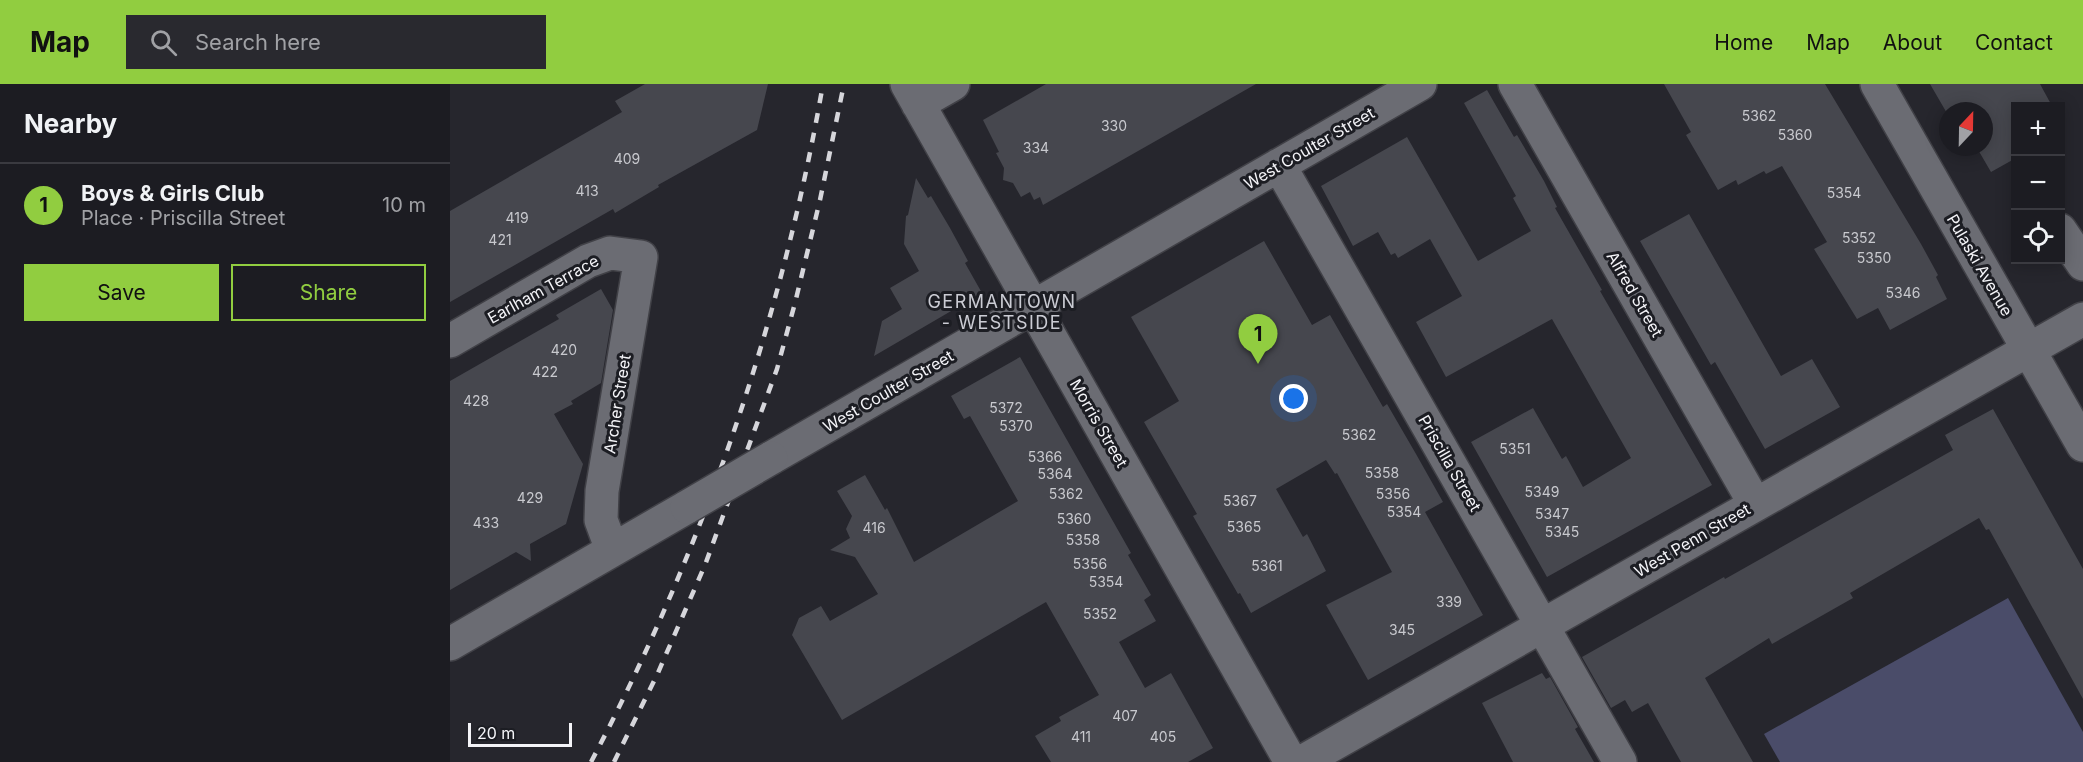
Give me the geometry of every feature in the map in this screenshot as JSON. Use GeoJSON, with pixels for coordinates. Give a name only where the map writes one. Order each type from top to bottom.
{"type":"FeatureCollection","features":[{"type":"Feature","properties":{"kind":"street"},"geometry":{"type":"LineString","coordinates":[[912,94],[953,84]]}},
{"type":"Feature","properties":{"kind":"street","name":"West Coulter Street"},"geometry":{"type":"LineString","coordinates":[[450,644],[1420,84]]}},
{"type":"Feature","properties":{"kind":"street","name":"Alfred Street"},"geometry":{"type":"LineString","coordinates":[[1515,84],[1755,504]]}},
{"type":"Feature","properties":{"kind":"street","name":"Pulaski Avenue"},"geometry":{"type":"LineString","coordinates":[[1877,84],[2083,445]]}},
{"type":"Feature","properties":{"kind":"street","name":"Morris Street"},"geometry":{"type":"LineString","coordinates":[[912,94],[1291,762]]}},
{"type":"Feature","properties":{"kind":"street","name":"Priscilla Street"},"geometry":{"type":"LineString","coordinates":[[1279,165],[1620,762]]}},
{"type":"Feature","properties":{"kind":"street"},"geometry":{"type":"LineString","coordinates":[[2065,236],[2083,264]]}},
{"type":"Feature","properties":{"kind":"street","name":"Earlham Terrace"},"geometry":{"type":"LineString","coordinates":[[450,341],[588,261],[610,253],[641,256]]}},
{"type":"Feature","properties":{"kind":"street","name":"Archer Street"},"geometry":{"type":"LineString","coordinates":[[612,550],[601,520],[602,491],[641,256]]}},
{"type":"Feature","properties":{"kind":"street","name":"West Penn Street"},"geometry":{"type":"LineString","coordinates":[[1302,762],[2083,319]]}},
{"type":"Feature","properties":{"kind":"shaded area"},"geometry":{"type":"Polygon","coordinates":[[[2008,598],[2083,732],[2083,762],[1780,762],[1764,734],[2008,598]]]}},
{"type":"Feature","properties":{"kind":"building"},"geometry":{"type":"Polygon","coordinates":[[[645,84],[768,84],[757,130],[658,185],[659,187],[615,213],[613,209],[450,302],[450,211],[622,112],[615,101],[645,84]]]}},
{"type":"Feature","properties":{"kind":"building"},"geometry":{"type":"Polygon","coordinates":[[[1046,84],[1256,84],[1043,205],[1040,197],[1034,200],[1030,192],[1021,197],[1013,183],[1003,180],[1004,168],[996,153],[999,152],[983,120],[1046,84]]]}},
{"type":"Feature","properties":{"kind":"building"},"geometry":{"type":"Polygon","coordinates":[[[1664,84],[1825,84],[1921,244],[1938,275],[1936,277],[1947,299],[1890,330],[1878,308],[1857,319],[1814,249],[1827,242],[1782,166],[1766,174],[1764,171],[1738,185],[1736,180],[1718,190],[1686,135],[1691,132],[1664,84]]]}},
{"type":"Feature","properties":{"kind":"building"},"geometry":{"type":"Polygon","coordinates":[[[1930,84],[2040,84],[2050,102],[2011,102],[2011,161],[1991,172],[1982,156],[1993,156],[1993,102],[1940,102],[1930,84]]]}},
{"type":"Feature","properties":{"kind":"building"},"geometry":{"type":"Polygon","coordinates":[[[1487,90],[1514,137],[1517,135],[1544,181],[1557,207],[1555,208],[1602,290],[1600,291],[1712,485],[1547,577],[1471,442],[1533,408],[1562,459],[1566,456],[1583,487],[1631,458],[1552,319],[1446,377],[1416,322],[1462,296],[1430,239],[1398,258],[1395,253],[1391,255],[1378,232],[1353,246],[1321,186],[1407,137],[1478,261],[1531,231],[1513,198],[1516,196],[1464,103],[1487,90]]]}},
{"type":"Feature","properties":{"kind":"building"},"geometry":{"type":"Polygon","coordinates":[[[916,178],[928,198],[931,196],[950,228],[968,261],[965,263],[982,293],[874,356],[882,321],[902,309],[890,288],[919,271],[904,244],[906,216],[916,178]]]}},
{"type":"Feature","properties":{"kind":"building"},"geometry":{"type":"Polygon","coordinates":[[[1689,214],[1781,376],[1812,359],[1840,407],[1765,449],[1715,362],[1711,365],[1640,241],[1689,214]]]}},
{"type":"Feature","properties":{"kind":"building"},"geometry":{"type":"Polygon","coordinates":[[[1264,241],[1312,325],[1330,315],[1383,407],[1387,404],[1443,502],[1425,512],[1483,615],[1368,680],[1326,605],[1392,572],[1337,473],[1335,474],[1326,460],[1276,489],[1303,537],[1307,534],[1326,571],[1251,613],[1193,516],[1197,514],[1144,422],[1179,401],[1131,317],[1264,241]]]}},
{"type":"Feature","properties":{"kind":"building"},"geometry":{"type":"Polygon","coordinates":[[[601,289],[613,310],[601,383],[571,401],[573,404],[554,414],[583,464],[566,524],[530,544],[531,561],[516,552],[450,590],[450,381],[559,319],[556,315],[601,289]]]}},
{"type":"Feature","properties":{"kind":"building"},"geometry":{"type":"Polygon","coordinates":[[[1020,357],[1131,553],[1128,555],[1151,595],[1144,600],[1156,621],[1119,642],[1145,688],[1171,673],[1213,748],[1188,762],[1051,762],[1035,736],[1061,721],[1059,717],[1099,695],[1046,602],[842,720],[792,635],[799,618],[821,606],[830,621],[878,594],[855,557],[830,550],[850,538],[846,529],[852,516],[837,491],[865,475],[885,510],[887,508],[914,562],[1018,501],[970,416],[964,419],[951,396],[1020,357]]]}},
{"type":"Feature","properties":{"kind":"building"},"geometry":{"type":"Polygon","coordinates":[[[1993,409],[2083,569],[2083,699],[1989,529],[1986,530],[1979,518],[1850,593],[1853,598],[1772,644],[1769,638],[1705,678],[1753,762],[1681,762],[1648,703],[1632,712],[1625,700],[1611,708],[1582,657],[1953,450],[1945,435],[1993,409]]]}},
{"type":"Feature","properties":{"kind":"building"},"geometry":{"type":"Polygon","coordinates":[[[1542,673],[1546,679],[1550,677],[1578,727],[1575,729],[1594,762],[1513,762],[1482,703],[1542,673]]]}},
{"type":"Feature","properties":{"kind":"railway"},"geometry":{"type":"LineString","coordinates":[[591,762],[669,600],[734,432],[785,260],[806,172],[823,84]]}},
{"type":"Feature","properties":{"kind":"railway"},"geometry":{"type":"LineString","coordinates":[[614,762],[657,675],[705,565],[777,369],[820,200],[844,84]]}},
{"type":"Feature","properties":{"kind":"place","name":"Boys & Girls Club"},"geometry":{"type":"Point","coordinates":[1258,364]}},
{"type":"Feature","properties":{"kind":"district","name":"GERMANTOWN - WESTSIDE"},"geometry":{"type":"Point","coordinates":[1002,311]}}]}
